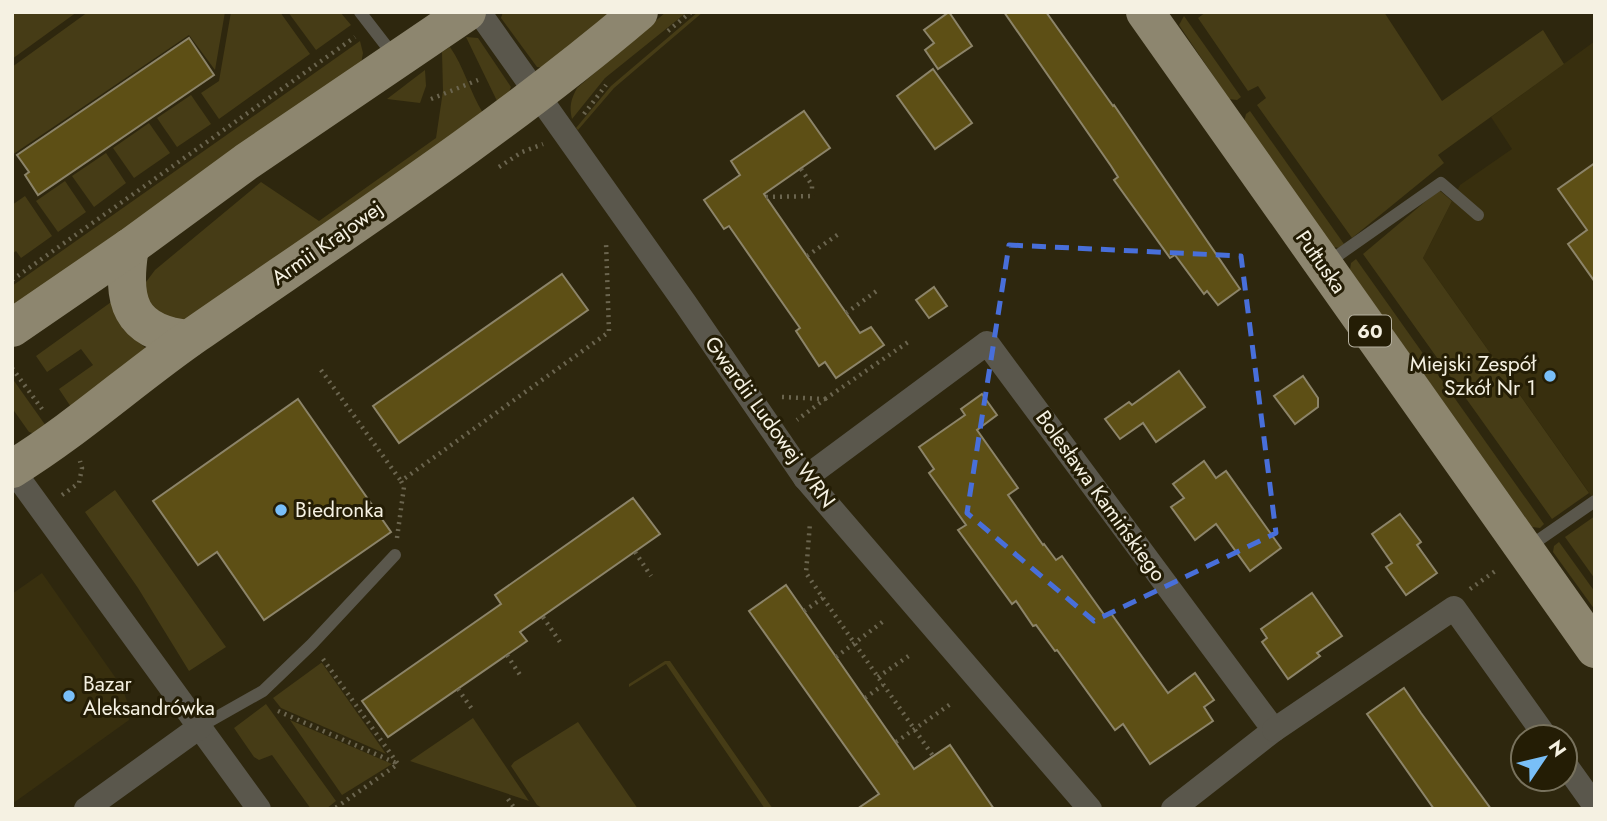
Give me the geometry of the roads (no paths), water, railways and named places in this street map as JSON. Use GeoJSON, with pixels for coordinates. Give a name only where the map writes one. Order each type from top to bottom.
{"type":"FeatureCollection","features":[{"type":"Feature","properties":{"kind":"main road"},"geometry":{"type":"LineString","coordinates":[[12,328],[130,247],[246,162],[467,12]]}},
{"type":"Feature","properties":{"kind":"main road","name":"Armii Krajowej"},"geometry":{"type":"LineString","coordinates":[[12,469],[62,436],[188,339],[537,96],[639,12]]}},
{"type":"Feature","properties":{"kind":"main road","name":"Pułtuska"},"geometry":{"type":"LineString","coordinates":[[1145,12],[1323,265],[1511,560],[1595,649]]}},
{"type":"Feature","properties":{"kind":"main road"},"geometry":{"type":"LineString","coordinates":[[130,247],[126,291],[138,317],[153,332],[188,339]]}},
{"type":"Feature","properties":{"kind":"street","name":"Gwardii Ludowej WRN"},"geometry":{"type":"LineString","coordinates":[[479,12],[806,478],[1090,809]]}},
{"type":"Feature","properties":{"kind":"street","name":"Bolesława Kamińskiego"},"geometry":{"type":"LineString","coordinates":[[806,478],[987,342],[1274,730]]}},
{"type":"Feature","properties":{"kind":"street"},"geometry":{"type":"LineString","coordinates":[[12,469],[259,809]]}},
{"type":"Feature","properties":{"kind":"street"},"geometry":{"type":"LineString","coordinates":[[1173,809],[1274,730],[1454,608],[1536,723]]}},
{"type":"Feature","properties":{"kind":"street"},"geometry":{"type":"LineString","coordinates":[[86,809],[201,726]]}},
{"type":"Feature","properties":{"kind":"street"},"geometry":{"type":"LineString","coordinates":[[1579,784],[1595,806]]}},
{"type":"Feature","properties":{"kind":"lane"},"geometry":{"type":"LineString","coordinates":[[360,12],[397,60]]}},
{"type":"Feature","properties":{"kind":"lane"},"geometry":{"type":"LineString","coordinates":[[1323,265],[1441,183],[1478,215]]}},
{"type":"Feature","properties":{"kind":"lane"},"geometry":{"type":"LineString","coordinates":[[1511,560],[1595,501]]}},
{"type":"Feature","properties":{"kind":"lane"},"geometry":{"type":"LineString","coordinates":[[201,726],[263,691],[312,644],[395,555]]}},
{"type":"Feature","properties":{"kind":"place","name":"Miejski Zespół Szkół Nr 1"},"geometry":{"type":"Point","coordinates":[1550,376]}},
{"type":"Feature","properties":{"kind":"place","name":"Biedronka"},"geometry":{"type":"Point","coordinates":[281,510]}},
{"type":"Feature","properties":{"kind":"place","name":"Bazar Aleksandrówka"},"geometry":{"type":"Point","coordinates":[69,696]}}]}
